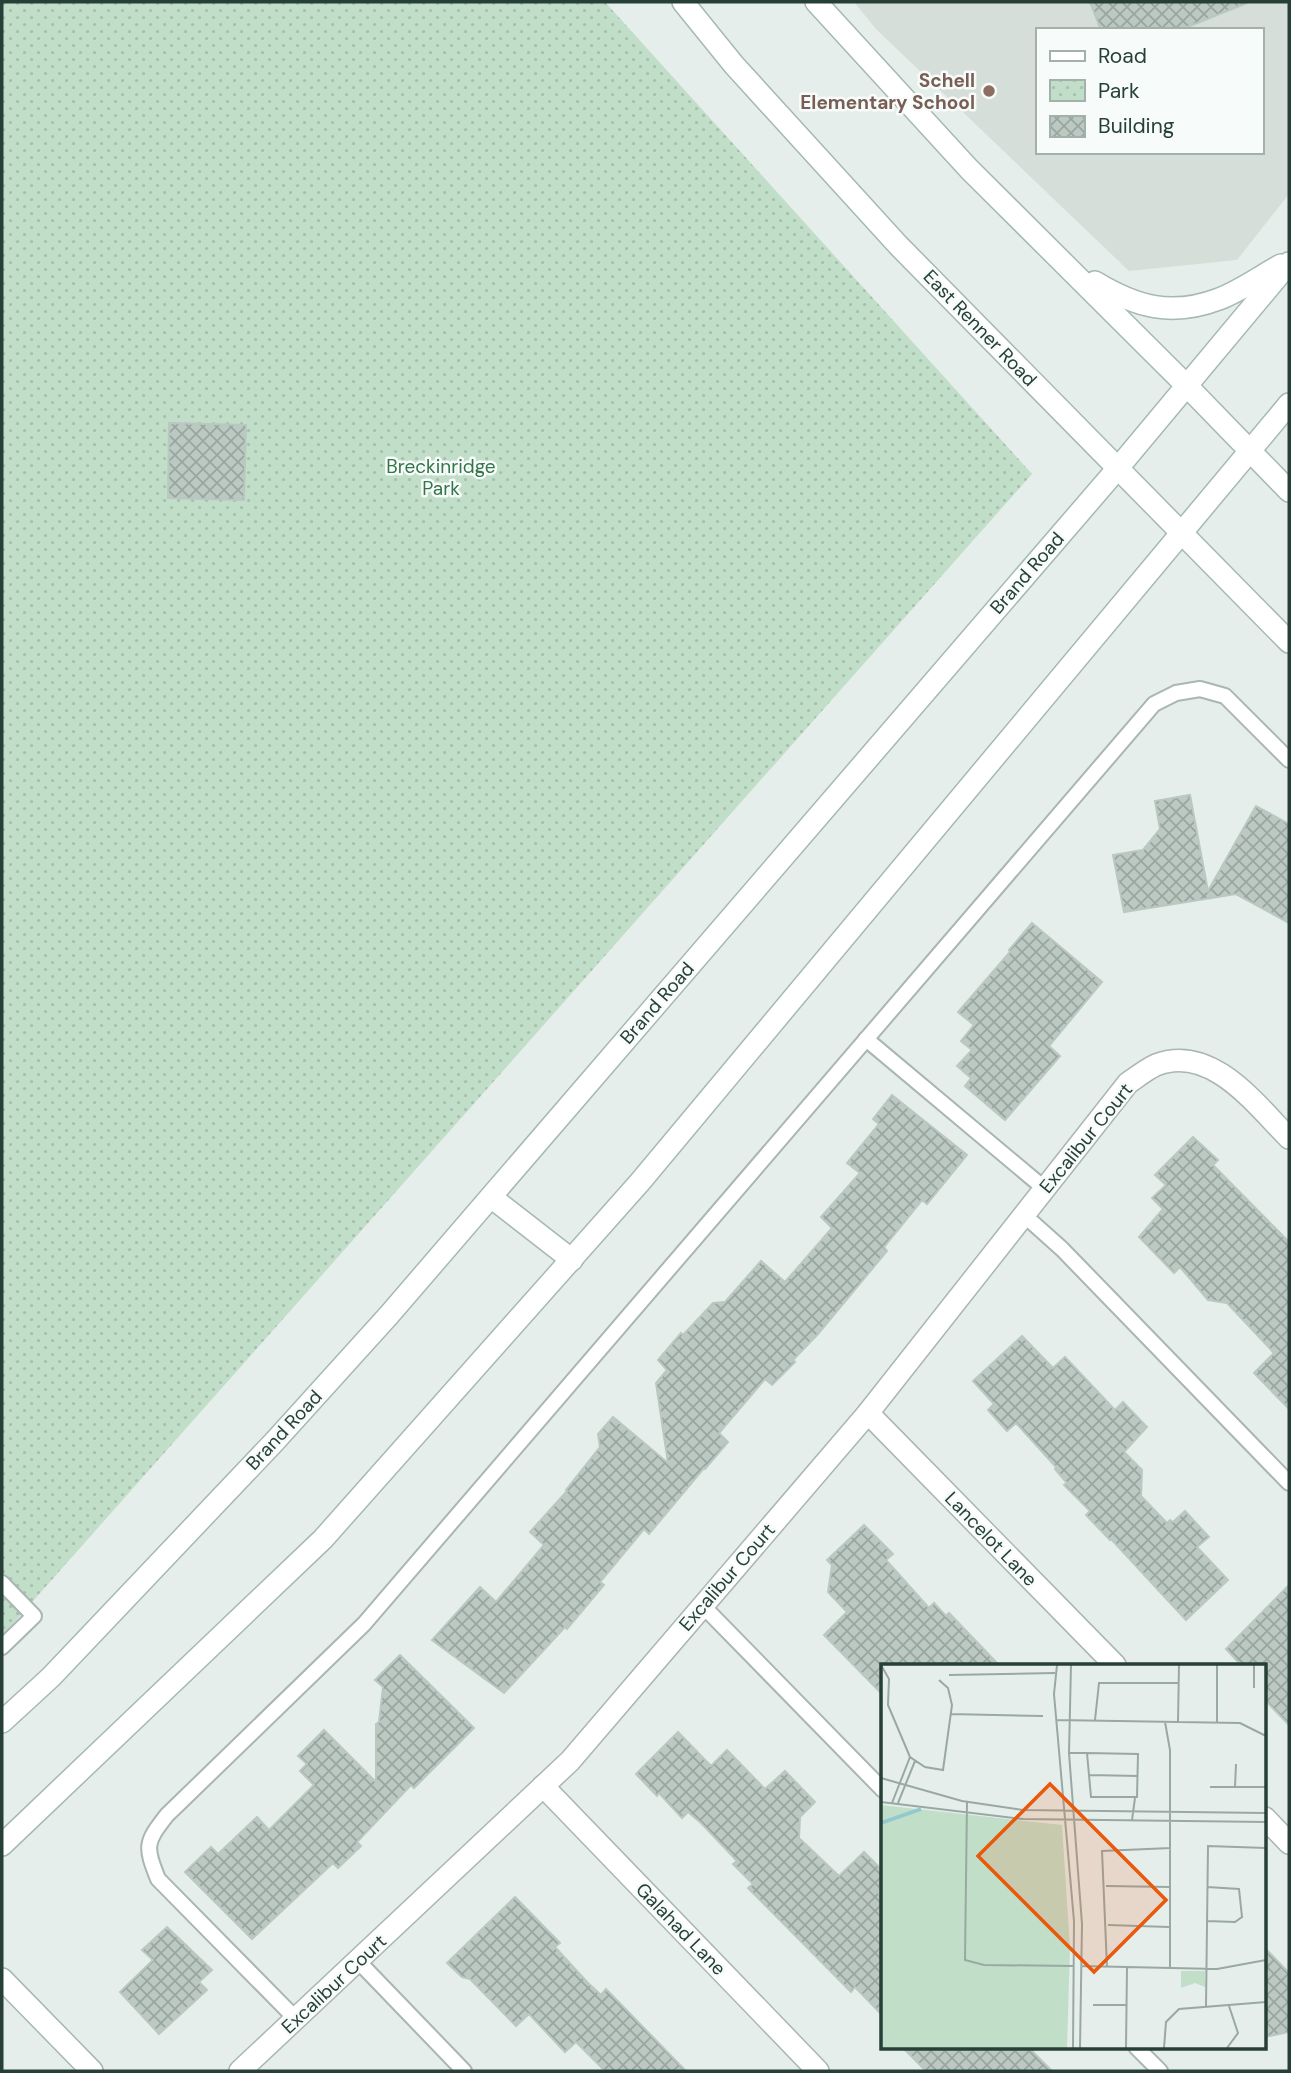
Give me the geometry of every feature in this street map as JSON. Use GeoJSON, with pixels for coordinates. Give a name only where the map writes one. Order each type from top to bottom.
{"type":"FeatureCollection","features":[{"type":"Feature","properties":{"kind":"main road","name":"East Renner Road"},"geometry":{"type":"LineString","coordinates":[[683,2],[734,65],[898,244],[1289,642]]}},
{"type":"Feature","properties":{"kind":"main road"},"geometry":{"type":"LineString","coordinates":[[816,2],[969,169],[1289,491]]}},
{"type":"Feature","properties":{"kind":"main road","name":"Brand Road"},"geometry":{"type":"LineString","coordinates":[[2,1722],[51,1677],[275,1441],[389,1315],[1118,468],[1289,262]]}},
{"type":"Feature","properties":{"kind":"main road"},"geometry":{"type":"LineString","coordinates":[[1064,263],[1120,297],[1166,309],[1181,309],[1220,299],[1289,262]]}},
{"type":"Feature","properties":{"kind":"main road"},"geometry":{"type":"LineString","coordinates":[[2,1845],[323,1539],[640,1182],[1289,404]]}},
{"type":"Feature","properties":{"kind":"main road","name":"Excalibur Court"},"geometry":{"type":"LineString","coordinates":[[240,2071],[570,1761],[867,1413],[1128,1083],[1156,1065],[1181,1060],[1209,1067],[1229,1078],[1289,1138]]}},
{"type":"Feature","properties":{"kind":"main road"},"geometry":{"type":"LineString","coordinates":[[491,1197],[572,1260]]}},
{"type":"Feature","properties":{"kind":"main road","name":"Lancelot Lane"},"geometry":{"type":"LineString","coordinates":[[867,1413],[1114,1664]]}},
{"type":"Feature","properties":{"kind":"main road","name":"Galahad Lane"},"geometry":{"type":"LineString","coordinates":[[543,1786],[818,2071]]}},
{"type":"Feature","properties":{"kind":"main road"},"geometry":{"type":"LineString","coordinates":[[1266,1819],[1289,1843]]}},
{"type":"Feature","properties":{"kind":"main road"},"geometry":{"type":"LineString","coordinates":[[2,1979],[92,2071]]}},
{"type":"Feature","properties":{"kind":"lane"},"geometry":{"type":"LineString","coordinates":[[296,2019],[158,1879],[149,1856],[150,1836],[167,1815],[364,1624],[1154,704],[1177,693],[1200,689],[1225,696],[1289,760]]}},
{"type":"Feature","properties":{"kind":"lane"},"geometry":{"type":"LineString","coordinates":[[866,1039],[1045,1189]]}},
{"type":"Feature","properties":{"kind":"lane"},"geometry":{"type":"LineString","coordinates":[[1024,1215],[1062,1249],[1289,1483]]}},
{"type":"Feature","properties":{"kind":"lane"},"geometry":{"type":"LineString","coordinates":[[2,1583],[34,1616],[2,1647]]}},
{"type":"Feature","properties":{"kind":"lane"},"geometry":{"type":"LineString","coordinates":[[703,1606],[881,1788]]}},
{"type":"Feature","properties":{"kind":"lane"},"geometry":{"type":"LineString","coordinates":[[358,1961],[464,2071]]}},
{"type":"Feature","properties":{"kind":"lane"},"geometry":{"type":"LineString","coordinates":[[1137,2048],[1160,2071]]}},
{"type":"Feature","properties":{"kind":"shaded area","name":"Schell Elementary School"},"geometry":{"type":"Polygon","coordinates":[[[854,2],[1289,2],[1289,194],[1237,260],[1129,271],[876,29],[854,2]]]}},
{"type":"Feature","properties":{"kind":"green space","name":"Breckinridge Park"},"geometry":{"type":"Polygon","coordinates":[[[2,2],[605,2],[1032,474],[2,1636],[2,2]]]}},
{"type":"Feature","properties":{"kind":"building"},"geometry":{"type":"Polygon","coordinates":[[[1090,2],[1247,2],[1185,28],[1100,28],[1090,2]]]}},
{"type":"Feature","properties":{"kind":"building"},"geometry":{"type":"Polygon","coordinates":[[[169,423],[246,425],[244,500],[168,498],[169,423]]]}},
{"type":"Feature","properties":{"kind":"building"},"geometry":{"type":"Polygon","coordinates":[[[1190,795],[1208,891],[1256,806],[1289,824],[1289,923],[1236,894],[1124,912],[1113,855],[1143,850],[1160,829],[1155,801],[1190,795]]]}},
{"type":"Feature","properties":{"kind":"building"},"geometry":{"type":"Polygon","coordinates":[[[1032,923],[1102,982],[1049,1046],[1060,1056],[1005,1120],[965,1086],[971,1078],[957,1066],[972,1050],[961,1041],[974,1025],[958,1012],[1032,923]]]}},
{"type":"Feature","properties":{"kind":"building"},"geometry":{"type":"Polygon","coordinates":[[[892,1095],[967,1155],[927,1204],[922,1200],[884,1247],[887,1251],[793,1360],[795,1362],[772,1385],[765,1379],[719,1433],[728,1442],[649,1534],[644,1529],[600,1582],[604,1585],[567,1629],[565,1627],[504,1693],[432,1640],[480,1587],[496,1602],[544,1545],[530,1532],[567,1491],[600,1447],[598,1434],[613,1417],[668,1463],[656,1383],[667,1370],[658,1360],[681,1333],[683,1335],[713,1303],[725,1302],[761,1261],[785,1282],[832,1228],[821,1217],[860,1173],[847,1163],[879,1124],[873,1119],[892,1095]]]}},
{"type":"Feature","properties":{"kind":"building"},"geometry":{"type":"Polygon","coordinates":[[[1193,1137],[1218,1160],[1213,1165],[1289,1242],[1289,1409],[1254,1373],[1274,1353],[1227,1303],[1208,1300],[1180,1267],[1174,1273],[1139,1237],[1163,1209],[1152,1198],[1166,1185],[1155,1175],[1193,1137]]]}},
{"type":"Feature","properties":{"kind":"building"},"geometry":{"type":"Polygon","coordinates":[[[1022,1336],[1053,1368],[1065,1357],[1115,1410],[1123,1402],[1147,1427],[1124,1452],[1142,1470],[1141,1496],[1167,1523],[1170,1520],[1173,1522],[1185,1511],[1209,1537],[1197,1547],[1228,1580],[1186,1620],[1086,1515],[1090,1511],[1064,1485],[1067,1483],[1056,1467],[1016,1423],[1007,1431],[988,1410],[994,1404],[973,1381],[1022,1336]]]}},
{"type":"Feature","properties":{"kind":"building"},"geometry":{"type":"Polygon","coordinates":[[[864,1525],[893,1554],[886,1560],[929,1608],[934,1603],[946,1616],[949,1613],[998,1664],[881,1664],[881,1693],[824,1635],[847,1612],[828,1592],[832,1565],[827,1560],[864,1525]]]}},
{"type":"Feature","properties":{"kind":"building"},"geometry":{"type":"Polygon","coordinates":[[[1289,1585],[1289,1725],[1266,1701],[1266,1664],[1240,1664],[1226,1649],[1289,1585]]]}},
{"type":"Feature","properties":{"kind":"building"},"geometry":{"type":"Polygon","coordinates":[[[400,1655],[474,1728],[414,1788],[411,1785],[357,1842],[361,1846],[338,1868],[333,1863],[252,1939],[185,1872],[211,1847],[218,1854],[257,1817],[269,1830],[314,1785],[300,1771],[307,1764],[298,1756],[324,1730],[376,1782],[376,1724],[379,1722],[383,1687],[375,1680],[400,1655]]]}},
{"type":"Feature","properties":{"kind":"building"},"geometry":{"type":"Polygon","coordinates":[[[678,1732],[711,1766],[727,1750],[765,1789],[785,1771],[815,1802],[800,1817],[799,1838],[839,1876],[864,1852],[881,1869],[881,1887],[878,1890],[881,1900],[881,2014],[855,1987],[851,1992],[748,1888],[753,1884],[733,1864],[737,1861],[701,1823],[688,1812],[682,1818],[659,1793],[657,1796],[636,1774],[678,1732]]]}},
{"type":"Feature","properties":{"kind":"building"},"geometry":{"type":"Polygon","coordinates":[[[515,1897],[560,1943],[555,1947],[588,1983],[601,1995],[606,1989],[686,2071],[605,2071],[576,2042],[565,2052],[529,2014],[516,2026],[470,1979],[462,1977],[447,1963],[515,1897]]]}},
{"type":"Feature","properties":{"kind":"building"},"geometry":{"type":"Polygon","coordinates":[[[167,1927],[212,1970],[199,1982],[207,1990],[159,2034],[120,1992],[153,1960],[142,1950],[167,1927]]]}},
{"type":"Feature","properties":{"kind":"building"},"geometry":{"type":"Polygon","coordinates":[[[1266,1949],[1289,1973],[1289,2032],[1266,2037],[1266,1949]]]}},
{"type":"Feature","properties":{"kind":"building"},"geometry":{"type":"Polygon","coordinates":[[[903,2048],[1029,2048],[1052,2071],[926,2071],[903,2048]]]}},
{"type":"Feature","properties":{"kind":"place","name":"Schell Elementary School"},"geometry":{"type":"Point","coordinates":[989,91]}}]}
